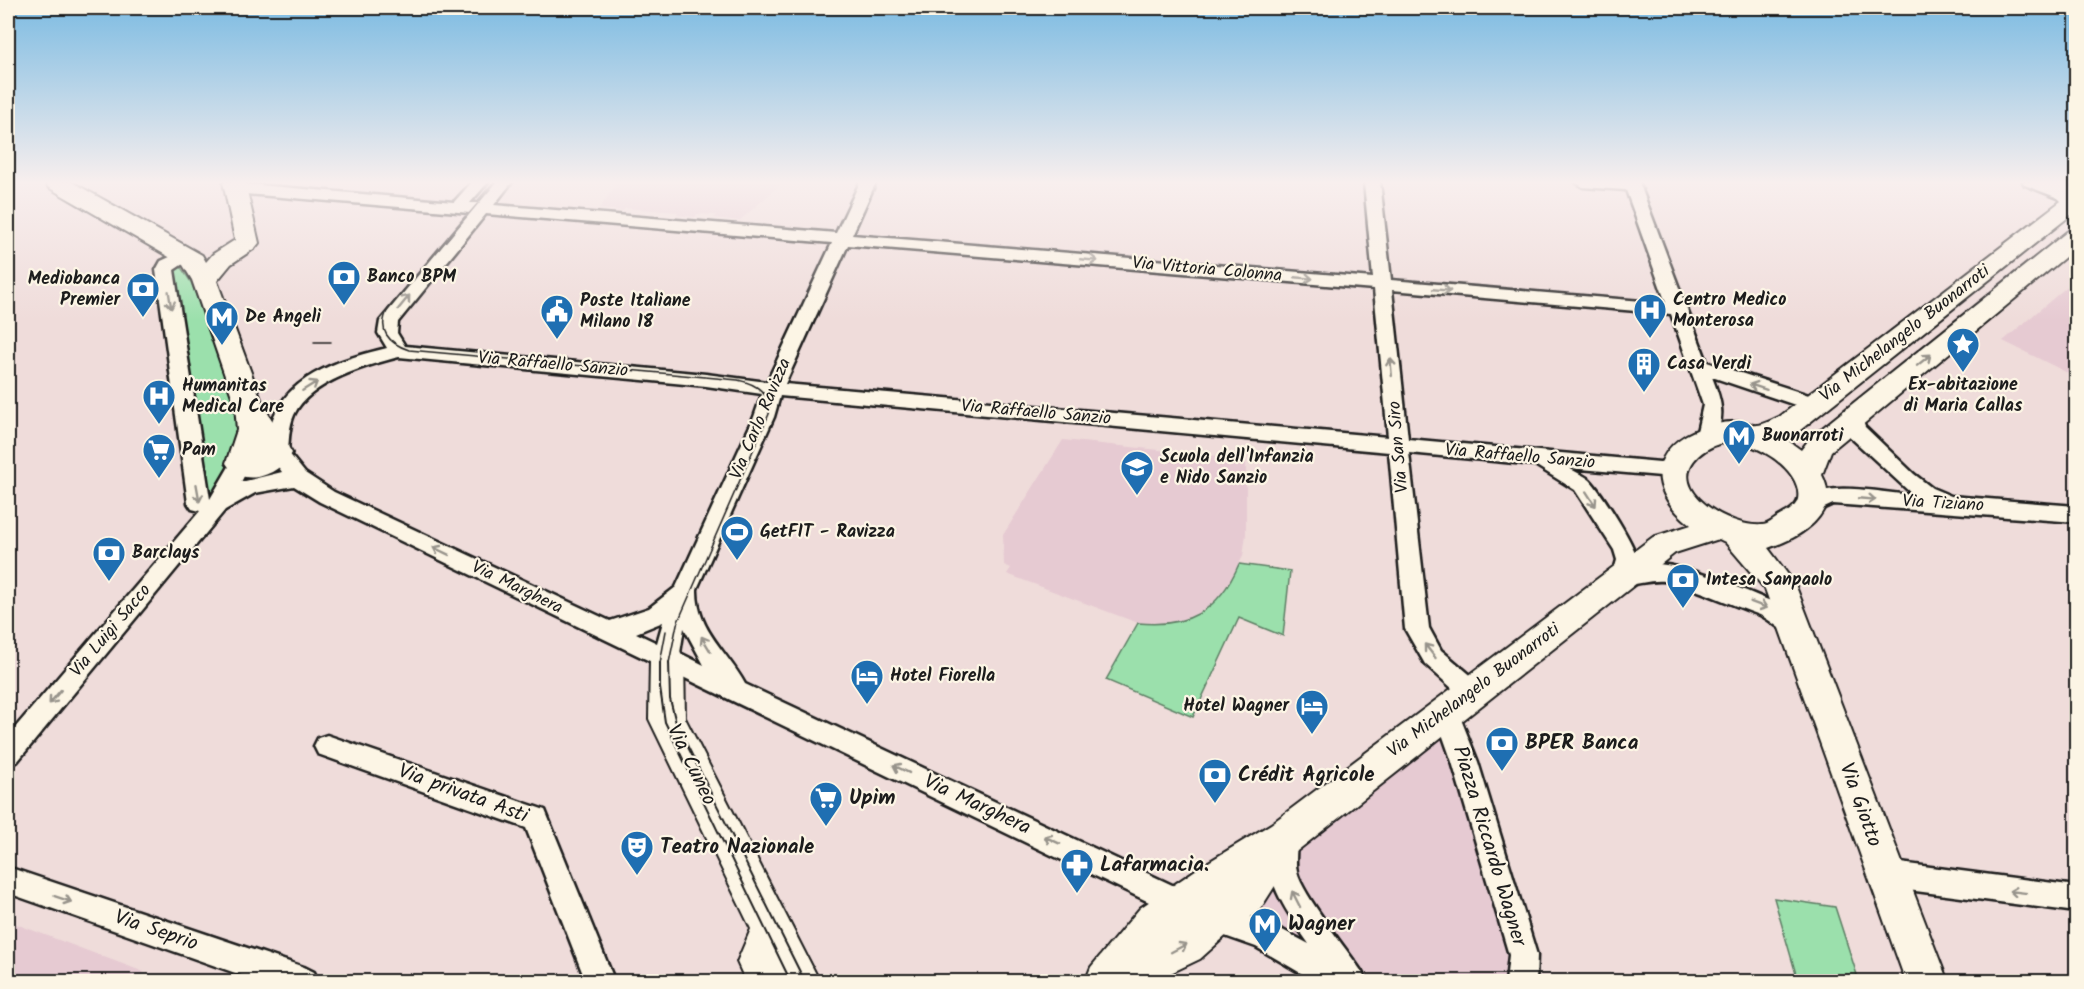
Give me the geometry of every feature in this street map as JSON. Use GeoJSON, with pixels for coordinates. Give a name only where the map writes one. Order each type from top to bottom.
{"type":"FeatureCollection","features":[{"type":"Feature","properties":{"kind":"main road"},"geometry":{"type":"LineString","coordinates":[[138,228],[193,260],[204,280],[249,405],[278,453],[262,465],[251,468],[242,463],[250,430],[249,405]]}},
{"type":"Feature","properties":{"kind":"main road"},"geometry":{"type":"LineString","coordinates":[[244,228],[246,235]]}},
{"type":"Feature","properties":{"kind":"main road","name":"Via Michelangelo Buonarroti"},"geometry":{"type":"LineString","coordinates":[[1753,434],[1785,427],[2041,228]]}},
{"type":"Feature","properties":{"kind":"main road"},"geometry":{"type":"LineString","coordinates":[[187,256],[231,236],[246,235]]}},
{"type":"Feature","properties":{"kind":"main road"},"geometry":{"type":"LineString","coordinates":[[204,280],[246,235]]}},
{"type":"Feature","properties":{"kind":"main road","name":"Via Michelangelo Buonarroti"},"geometry":{"type":"LineString","coordinates":[[1807,475],[1817,447],[2076,236]]}},
{"type":"Feature","properties":{"kind":"main road"},"geometry":{"type":"LineString","coordinates":[[1728,532],[1764,537],[1780,531],[1811,506],[1814,494],[1807,475],[1788,454],[1753,434],[1731,432],[1706,436],[1681,453],[1673,465],[1673,480],[1680,498],[1689,508],[1728,532],[1762,561],[1779,584]]}},
{"type":"Feature","properties":{"kind":"main road","name":"Via Michelangelo Buonarroti"},"geometry":{"type":"LineString","coordinates":[[1664,545],[1672,526],[1689,508]]}},
{"type":"Feature","properties":{"kind":"main road"},"geometry":{"type":"LineString","coordinates":[[1779,584],[1780,531]]}},
{"type":"Feature","properties":{"kind":"main road","name":"Via Michelangelo Buonarroti"},"geometry":{"type":"LineString","coordinates":[[1106,981],[1186,945],[1198,911],[1245,897],[1285,837],[1664,545],[1728,532]]}},
{"type":"Feature","properties":{"kind":"main road","name":"Via Giotto"},"geometry":{"type":"LineString","coordinates":[[1779,584],[1927,981]]}},
{"type":"Feature","properties":{"kind":"main road","name":"Via Cuneo"},"geometry":{"type":"LineString","coordinates":[[667,659],[667,719],[799,981]]}},
{"type":"Feature","properties":{"kind":"main road"},"geometry":{"type":"LineString","coordinates":[[768,981],[758,962],[769,922]]}},
{"type":"Feature","properties":{"kind":"street"},"geometry":{"type":"LineString","coordinates":[[278,453],[284,414],[295,396],[312,384],[343,369],[399,351],[387,336],[386,329],[389,321],[465,228]]}},
{"type":"Feature","properties":{"kind":"street","name":"Via Vittoria Colonna"},"geometry":{"type":"LineString","coordinates":[[725,228],[1677,309]]}},
{"type":"Feature","properties":{"kind":"street","name":"Via Carlo Ravizza"},"geometry":{"type":"LineString","coordinates":[[667,659],[673,624],[686,589],[764,417],[772,389],[847,228]]}},
{"type":"Feature","properties":{"kind":"street","name":"Via San Siro"},"geometry":{"type":"LineString","coordinates":[[1377,228],[1417,629],[1459,701]]}},
{"type":"Feature","properties":{"kind":"street"},"geometry":{"type":"LineString","coordinates":[[1648,228],[1713,405],[1713,414],[1706,436]]}},
{"type":"Feature","properties":{"kind":"street"},"geometry":{"type":"LineString","coordinates":[[187,256],[167,265],[165,270],[199,503],[215,508]]}},
{"type":"Feature","properties":{"kind":"street","name":"Via Raffaello Sanzio"},"geometry":{"type":"LineString","coordinates":[[399,351],[706,380],[772,389],[1526,458],[1661,469],[1673,465]]}},
{"type":"Feature","properties":{"kind":"street"},"geometry":{"type":"LineString","coordinates":[[1699,366],[1814,404]]}},
{"type":"Feature","properties":{"kind":"street"},"geometry":{"type":"LineString","coordinates":[[1713,405],[1753,434]]}},
{"type":"Feature","properties":{"kind":"street"},"geometry":{"type":"LineString","coordinates":[[1850,420],[1855,430],[1918,488],[1936,498],[1963,504]]}},
{"type":"Feature","properties":{"kind":"street","name":"Via Marghera"},"geometry":{"type":"LineString","coordinates":[[278,453],[298,477],[327,497],[1198,911]]}},
{"type":"Feature","properties":{"kind":"street"},"geometry":{"type":"LineString","coordinates":[[1526,458],[1552,466],[1582,485],[1624,548],[1628,560],[1623,577],[1652,571],[1673,574],[1768,609],[1781,615],[1795,627]]}},
{"type":"Feature","properties":{"kind":"street"},"geometry":{"type":"LineString","coordinates":[[215,508],[242,463]]}},
{"type":"Feature","properties":{"kind":"street"},"geometry":{"type":"LineString","coordinates":[[215,508],[230,496],[249,487],[269,481],[298,477]]}},
{"type":"Feature","properties":{"kind":"street","name":"Via Tiziano"},"geometry":{"type":"LineString","coordinates":[[1811,506],[1822,498],[1833,496],[2076,514]]}},
{"type":"Feature","properties":{"kind":"street","name":"Via Luigi Sacco"},"geometry":{"type":"LineString","coordinates":[[8,754],[215,508]]}},
{"type":"Feature","properties":{"kind":"street"},"geometry":{"type":"LineString","coordinates":[[607,631],[648,620],[671,604],[686,589]]}},
{"type":"Feature","properties":{"kind":"street","name":"Via Marghera"},"geometry":{"type":"LineString","coordinates":[[686,589],[685,602],[696,627],[722,673],[739,691]]}},
{"type":"Feature","properties":{"kind":"street","name":"Piazza Riccardo Wagner"},"geometry":{"type":"LineString","coordinates":[[1459,701],[1465,762],[1523,956],[1521,981]]}},
{"type":"Feature","properties":{"kind":"street","name":"Via privata Asti"},"geometry":{"type":"LineString","coordinates":[[327,746],[536,819],[601,981]]}},
{"type":"Feature","properties":{"kind":"street"},"geometry":{"type":"LineString","coordinates":[[1285,837],[1283,874],[1299,905],[1352,981]]}},
{"type":"Feature","properties":{"kind":"street"},"geometry":{"type":"LineString","coordinates":[[1886,874],[2076,900]]}},
{"type":"Feature","properties":{"kind":"street","name":"Via Seprio"},"geometry":{"type":"LineString","coordinates":[[8,880],[304,981]]}},
{"type":"Feature","properties":{"kind":"street"},"geometry":{"type":"LineString","coordinates":[[1198,911],[1263,935],[1313,962],[1342,981]]}},
{"type":"Feature","properties":{"kind":"shaded area"},"geometry":{"type":"Polygon","coordinates":[[[2076,279],[2076,377],[2003,341],[2076,279]]]}},
{"type":"Feature","properties":{"kind":"shaded area","name":"Scuola dell'Infanzia e Nido Sanzio"},"geometry":{"type":"Polygon","coordinates":[[[1063,440],[1246,459],[1246,534],[1243,556],[1226,590],[1210,607],[1195,617],[1173,624],[1138,623],[1007,574],[1011,568],[1004,565],[1003,535],[1063,440]]]}},
{"type":"Feature","properties":{"kind":"shaded area"},"geometry":{"type":"Polygon","coordinates":[[[1448,712],[1526,982],[1340,981],[1261,936],[1215,881],[1448,712]]]}},
{"type":"Feature","properties":{"kind":"shaded area"},"geometry":{"type":"Polygon","coordinates":[[[8,921],[144,972],[137,981],[8,981],[8,921]]]}},
{"type":"Feature","properties":{"kind":"green space"},"geometry":{"type":"Polygon","coordinates":[[[180,266],[191,282],[240,412],[237,458],[213,498],[204,490],[171,272],[180,266]]]}},
{"type":"Feature","properties":{"kind":"green space"},"geometry":{"type":"Polygon","coordinates":[[[1239,564],[1290,571],[1283,636],[1239,618],[1193,717],[1106,680],[1138,623],[1172,622],[1200,613],[1222,594],[1239,564]]]}},
{"type":"Feature","properties":{"kind":"green space"},"geometry":{"type":"Polygon","coordinates":[[[1774,898],[1835,907],[1859,981],[1798,981],[1774,898]]]}},
{"type":"Feature","properties":{"kind":"tram line"},"geometry":{"type":"LineString","coordinates":[[457,228],[388,309],[384,329],[386,335],[395,344],[409,350],[738,380],[757,387],[768,400],[769,414],[677,624],[669,663]]}},
{"type":"Feature","properties":{"kind":"tram line"},"geometry":{"type":"LineString","coordinates":[[314,342],[331,342]]}},
{"type":"Feature","properties":{"kind":"tram line"},"geometry":{"type":"LineString","coordinates":[[660,663],[666,631]]}},
{"type":"Feature","properties":{"kind":"tram line"},"geometry":{"type":"LineString","coordinates":[[660,663],[660,688],[665,722],[791,982]]}},
{"type":"Feature","properties":{"kind":"tram line"},"geometry":{"type":"LineString","coordinates":[[669,663],[670,699],[676,723],[805,982]]}},
{"type":"Feature","properties":{"kind":"place","name":"Banco BPM"},"geometry":{"type":"Point","coordinates":[344,306]}},
{"type":"Feature","properties":{"kind":"place","name":"Mediobanca Premier"},"geometry":{"type":"Point","coordinates":[143,318]}},
{"type":"Feature","properties":{"kind":"place","name":"Centro Medico Monterosa"},"geometry":{"type":"Point","coordinates":[1650,339]}},
{"type":"Feature","properties":{"kind":"place","name":"Poste Italiane Milano 18"},"geometry":{"type":"Point","coordinates":[557,340]}},
{"type":"Feature","properties":{"kind":"place","name":"De Angeli"},"geometry":{"type":"Point","coordinates":[222,346]}},
{"type":"Feature","properties":{"kind":"place","name":"Ex-abitazione di Maria Callas"},"geometry":{"type":"Point","coordinates":[1963,373]}},
{"type":"Feature","properties":{"kind":"place","name":"Casa Verdi"},"geometry":{"type":"Point","coordinates":[1644,393]}},
{"type":"Feature","properties":{"kind":"place","name":"Humanitas Medical Care"},"geometry":{"type":"Point","coordinates":[159,425]}},
{"type":"Feature","properties":{"kind":"place","name":"Buonarroti"},"geometry":{"type":"Point","coordinates":[1739,465]}},
{"type":"Feature","properties":{"kind":"place","name":"Pam"},"geometry":{"type":"Point","coordinates":[159,479]}},
{"type":"Feature","properties":{"kind":"place","name":"Scuola dell'Infanzia e Nido Sanzio"},"geometry":{"type":"Point","coordinates":[1137,496]}},
{"type":"Feature","properties":{"kind":"place","name":"GetFIT - Ravizza"},"geometry":{"type":"Point","coordinates":[737,561]}},
{"type":"Feature","properties":{"kind":"place","name":"Barclays"},"geometry":{"type":"Point","coordinates":[109,582]}},
{"type":"Feature","properties":{"kind":"place","name":"Intesa Sanpaolo"},"geometry":{"type":"Point","coordinates":[1683,609]}},
{"type":"Feature","properties":{"kind":"place","name":"Hotel Fiorella"},"geometry":{"type":"Point","coordinates":[867,705]}},
{"type":"Feature","properties":{"kind":"place","name":"Hotel Wagner"},"geometry":{"type":"Point","coordinates":[1312,735]}},
{"type":"Feature","properties":{"kind":"place","name":"BPER Banca"},"geometry":{"type":"Point","coordinates":[1502,772]}},
{"type":"Feature","properties":{"kind":"place","name":"Crédit Agricole"},"geometry":{"type":"Point","coordinates":[1215,804]}},
{"type":"Feature","properties":{"kind":"place","name":"Upim"},"geometry":{"type":"Point","coordinates":[826,827]}},
{"type":"Feature","properties":{"kind":"place","name":"Teatro Nazionale"},"geometry":{"type":"Point","coordinates":[637,876]}},
{"type":"Feature","properties":{"kind":"place","name":"Lafarmacia."},"geometry":{"type":"Point","coordinates":[1077,894]}},
{"type":"Feature","properties":{"kind":"place","name":"Wagner"},"geometry":{"type":"Point","coordinates":[1265,953]}}]}
